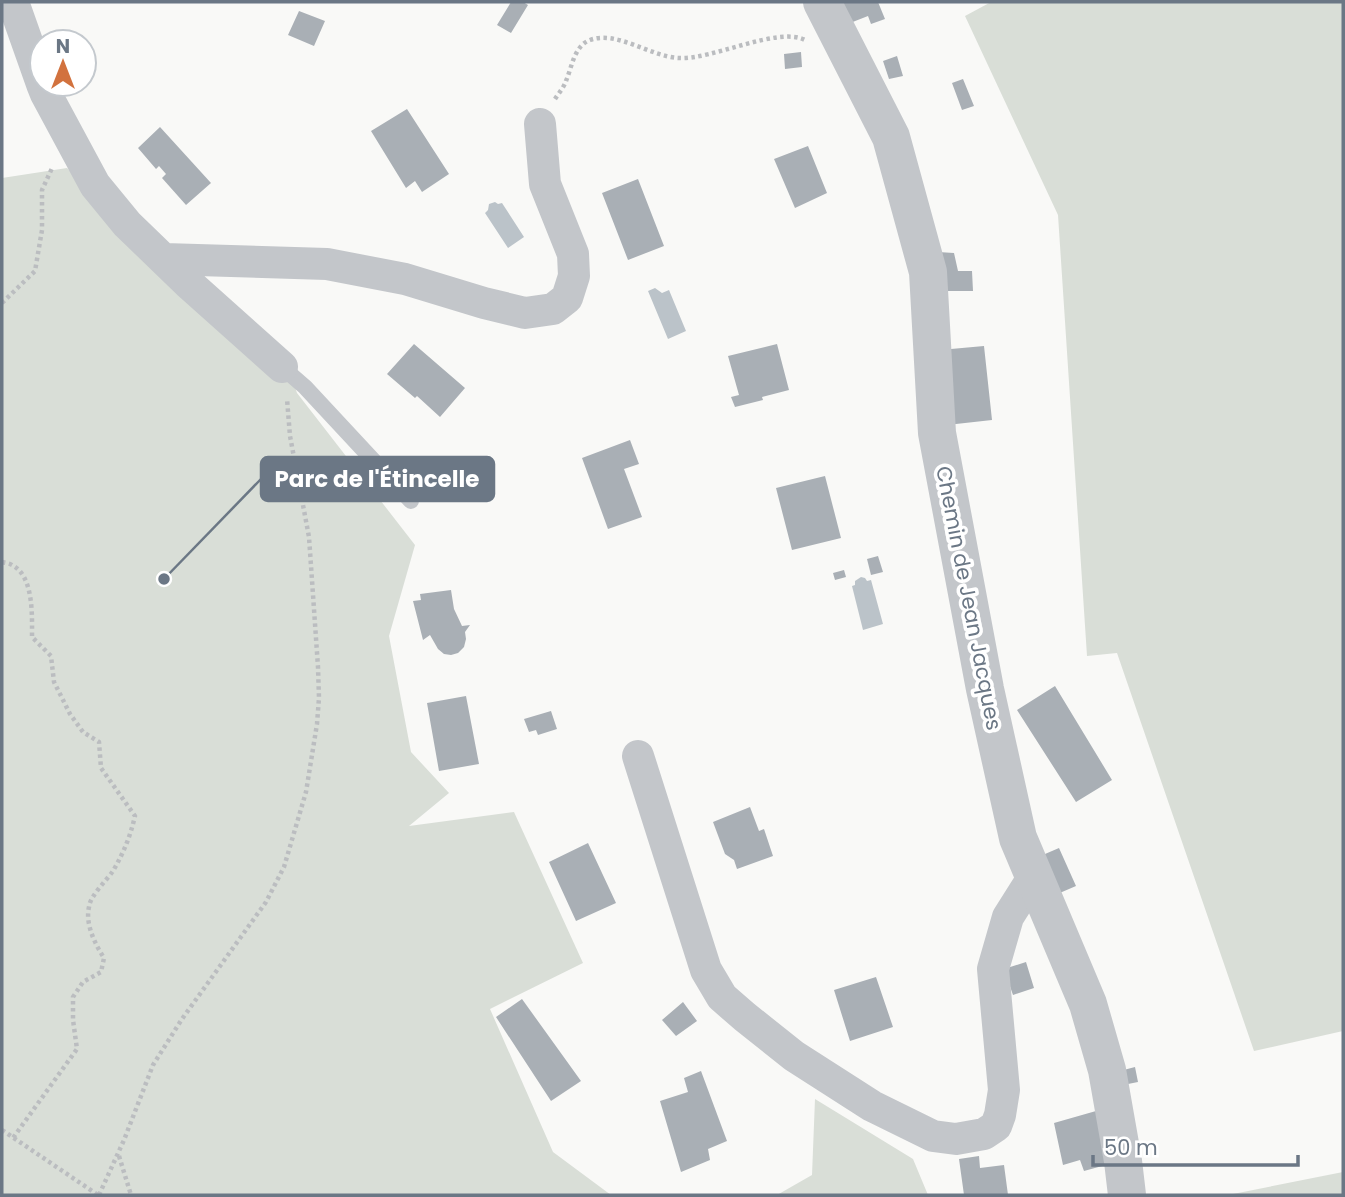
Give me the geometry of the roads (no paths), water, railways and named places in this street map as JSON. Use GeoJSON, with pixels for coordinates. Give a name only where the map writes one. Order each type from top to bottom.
{"type":"FeatureCollection","features":[{"type":"Feature","properties":{"kind":"street"},"geometry":{"type":"LineString","coordinates":[[13,2],[28,44]]}},
{"type":"Feature","properties":{"kind":"street","name":"Chemin de Jean Jacques"},"geometry":{"type":"LineString","coordinates":[[822,2],[891,137],[928,272],[937,433],[985,689],[1018,838],[1088,1004],[1107,1070],[1127,1195]]}},
{"type":"Feature","properties":{"kind":"street"},"geometry":{"type":"LineString","coordinates":[[48,98],[95,185],[127,224],[282,367]]}},
{"type":"Feature","properties":{"kind":"street"},"geometry":{"type":"LineString","coordinates":[[164,259],[327,264],[405,279],[525,313],[554,309],[567,298],[574,276],[573,254],[545,184],[540,124]]}},
{"type":"Feature","properties":{"kind":"street"},"geometry":{"type":"LineString","coordinates":[[638,756],[706,970],[722,997],[794,1056],[872,1106],[933,1136],[956,1139],[984,1134],[996,1126],[1004,1090],[993,969],[1008,917],[1034,876]]}},
{"type":"Feature","properties":{"kind":"lane"},"geometry":{"type":"LineString","coordinates":[[282,367],[305,387],[411,501]]}},
{"type":"Feature","properties":{"kind":"place","name":"Parc de l'Étincelle"},"geometry":{"type":"Point","coordinates":[164,579]}}]}
